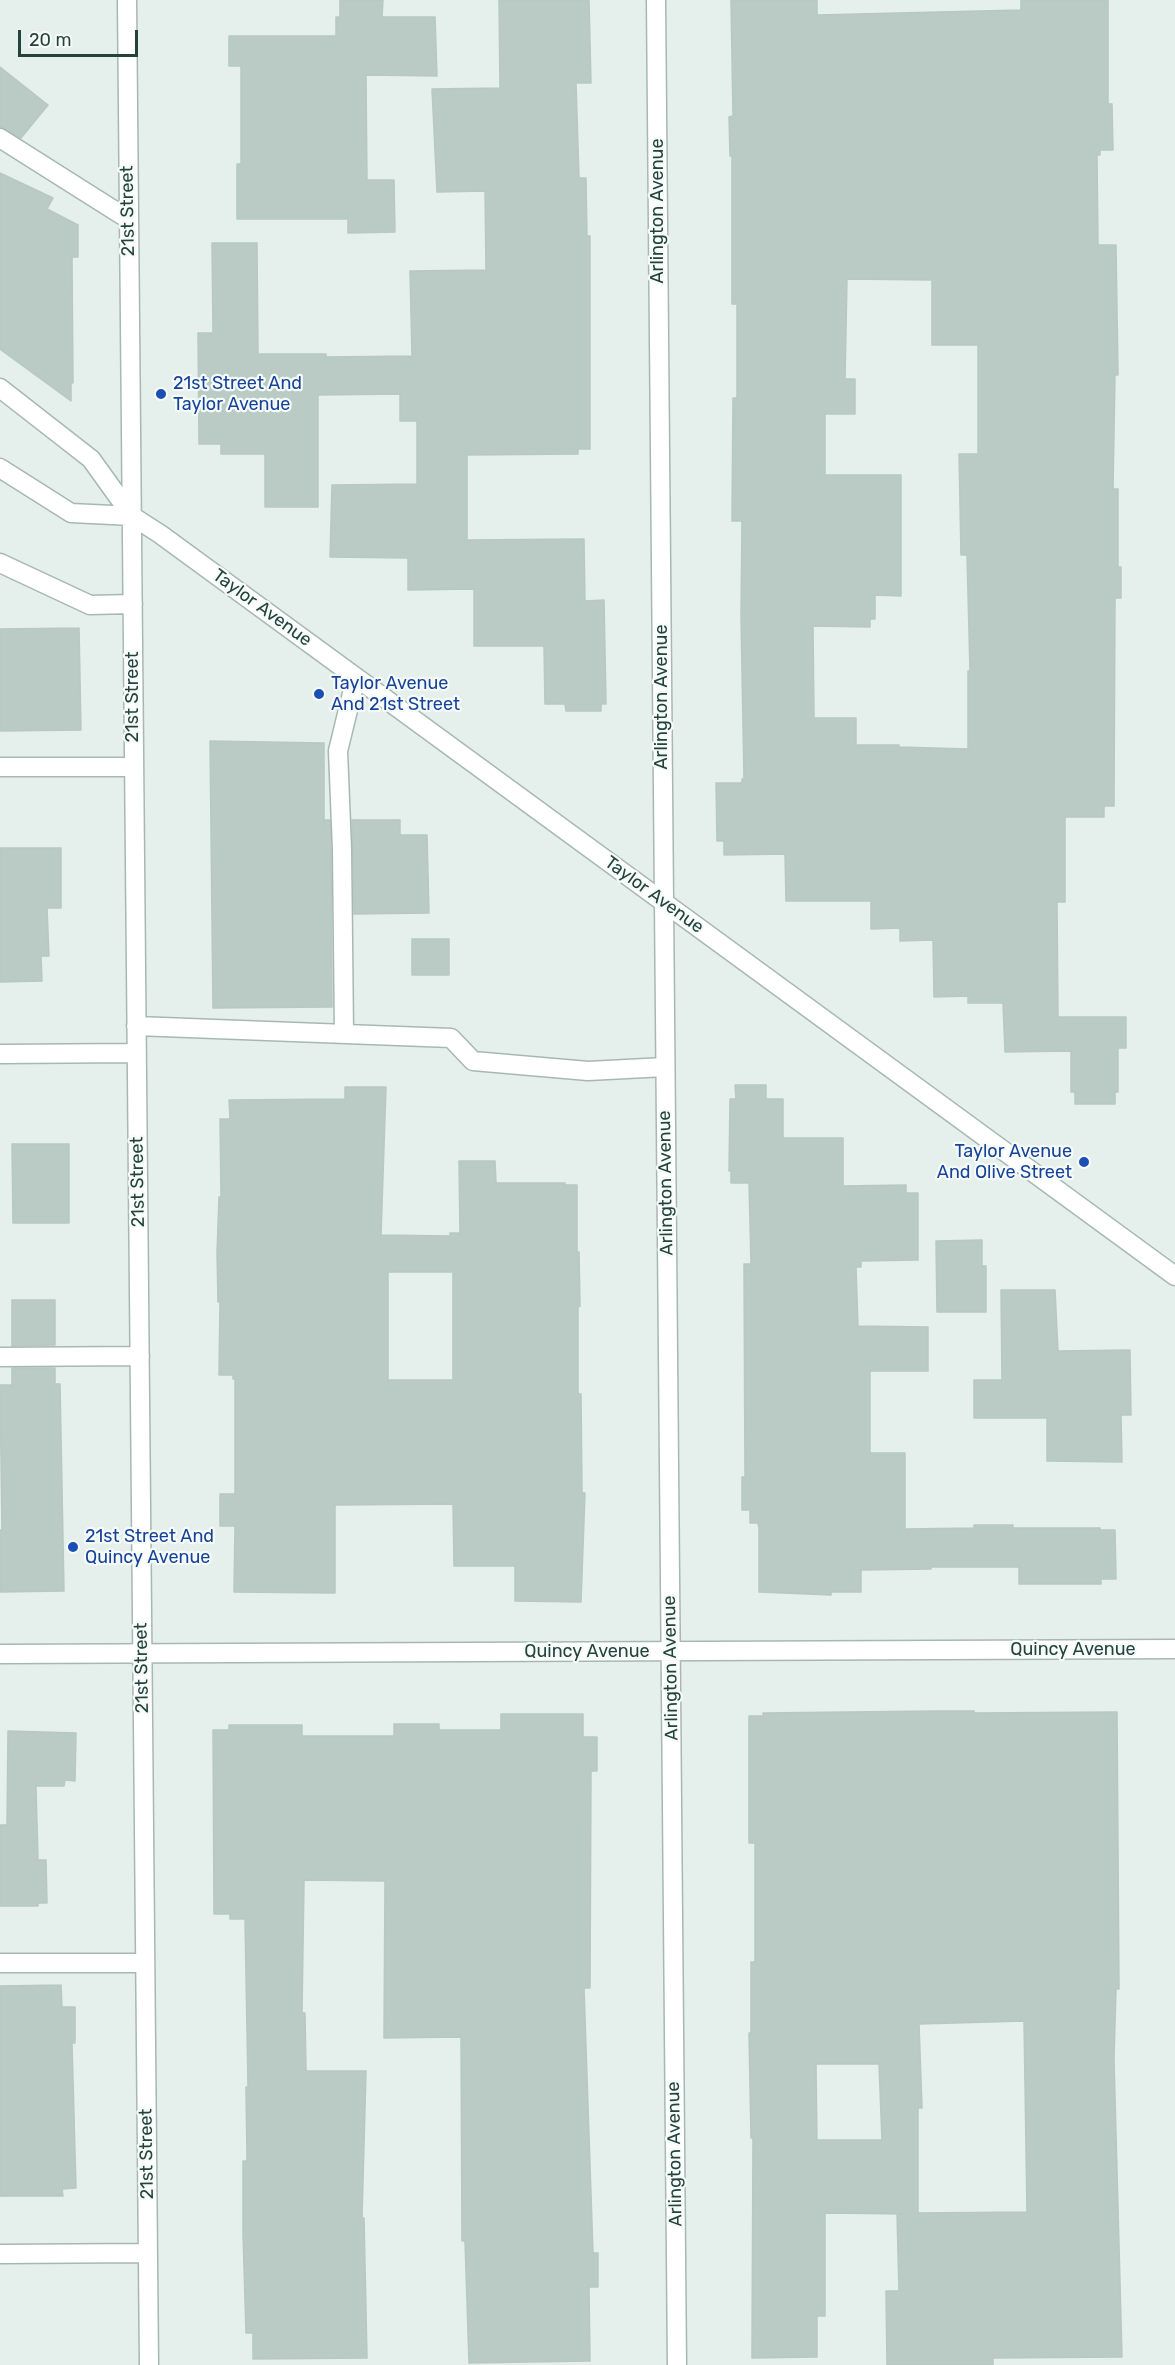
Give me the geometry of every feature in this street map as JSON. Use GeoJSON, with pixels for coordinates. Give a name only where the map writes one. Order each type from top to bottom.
{"type":"FeatureCollection","features":[{"type":"Feature","properties":{"kind":"street","name":"21st Street"},"geometry":{"type":"LineString","coordinates":[[127,0],[148,2365]]}},
{"type":"Feature","properties":{"kind":"street","name":"Arlington Avenue"},"geometry":{"type":"LineString","coordinates":[[656,0],[677,2365]]}},
{"type":"Feature","properties":{"kind":"street"},"geometry":{"type":"LineString","coordinates":[[0,138],[128,219]]}},
{"type":"Feature","properties":{"kind":"street","name":"Taylor Avenue"},"geometry":{"type":"LineString","coordinates":[[0,388],[91,459],[132,516],[160,534],[1175,1275]]}},
{"type":"Feature","properties":{"kind":"street","name":"Taylor Avenue"},"geometry":{"type":"LineString","coordinates":[[0,468],[71,513],[132,516]]}},
{"type":"Feature","properties":{"kind":"street"},"geometry":{"type":"LineString","coordinates":[[0,563],[90,605],[133,604]]}},
{"type":"Feature","properties":{"kind":"street"},"geometry":{"type":"LineString","coordinates":[[344,1034],[342,849],[338,751],[356,677]]}},
{"type":"Feature","properties":{"kind":"street"},"geometry":{"type":"LineString","coordinates":[[0,766],[134,767]]}},
{"type":"Feature","properties":{"kind":"street"},"geometry":{"type":"LineString","coordinates":[[136,1026],[451,1038],[473,1061],[588,1071],[665,1067]]}},
{"type":"Feature","properties":{"kind":"street"},"geometry":{"type":"LineString","coordinates":[[0,1054],[136,1053]]}},
{"type":"Feature","properties":{"kind":"street"},"geometry":{"type":"LineString","coordinates":[[0,1357],[140,1356]]}},
{"type":"Feature","properties":{"kind":"street","name":"Quincy Avenue"},"geometry":{"type":"LineString","coordinates":[[0,1654],[1175,1650]]}},
{"type":"Feature","properties":{"kind":"street"},"geometry":{"type":"LineString","coordinates":[[0,1964],[145,1963]]}},
{"type":"Feature","properties":{"kind":"street"},"geometry":{"type":"LineString","coordinates":[[0,2254],[148,2253]]}},
{"type":"Feature","properties":{"kind":"building"},"geometry":{"type":"Polygon","coordinates":[[[340,0],[383,0],[382,17],[435,17],[437,76],[366,75],[367,180],[394,180],[395,232],[348,233],[348,219],[237,219],[237,164],[241,164],[241,66],[229,66],[229,36],[336,36],[336,17],[340,17],[340,0]]]}},
{"type":"Feature","properties":{"kind":"building"},"geometry":{"type":"Polygon","coordinates":[[[499,0],[589,0],[591,83],[576,83],[579,178],[586,178],[587,236],[590,236],[590,449],[578,449],[578,454],[467,455],[467,540],[584,539],[585,601],[604,600],[606,704],[601,704],[601,711],[566,711],[565,704],[545,704],[544,646],[474,646],[474,589],[408,590],[408,558],[330,557],[332,485],[417,484],[417,421],[400,421],[400,394],[318,395],[318,507],[265,507],[265,454],[221,454],[221,444],[199,444],[198,333],[213,333],[212,243],[257,243],[258,354],[326,354],[326,357],[412,356],[410,271],[486,270],[485,191],[437,192],[432,89],[500,88],[499,0]]]}},
{"type":"Feature","properties":{"kind":"building"},"geometry":{"type":"Polygon","coordinates":[[[731,0],[817,0],[817,15],[1021,10],[1021,0],[1108,0],[1108,104],[1112,104],[1113,150],[1100,150],[1100,155],[1097,155],[1098,245],[1116,245],[1118,375],[1115,375],[1113,489],[1118,489],[1118,567],[1121,567],[1121,598],[1115,598],[1114,806],[1104,806],[1104,817],[1065,817],[1065,902],[1057,902],[1058,1017],[1126,1017],[1126,1048],[1118,1048],[1118,1092],[1115,1092],[1115,1104],[1075,1104],[1075,1092],[1071,1092],[1071,1051],[1005,1052],[1003,1003],[968,1003],[968,996],[934,997],[933,940],[900,941],[900,928],[871,929],[871,901],[786,901],[785,854],[724,855],[724,841],[717,841],[716,783],[742,783],[744,779],[742,521],[732,521],[733,398],[737,398],[737,304],[732,304],[732,156],[730,156],[729,117],[733,116],[731,0]],[[847,279],[845,379],[855,379],[855,414],[825,414],[825,475],[901,475],[901,596],[875,595],[875,619],[870,619],[870,627],[813,626],[814,718],[856,718],[856,745],[968,749],[968,671],[970,671],[967,555],[961,555],[959,454],[978,454],[978,345],[932,345],[932,280],[847,279]]]}},
{"type":"Feature","properties":{"kind":"building"},"geometry":{"type":"Polygon","coordinates":[[[0,67],[48,105],[21,138],[0,127],[0,67]]]}},
{"type":"Feature","properties":{"kind":"building"},"geometry":{"type":"Polygon","coordinates":[[[0,173],[53,198],[47,209],[78,225],[78,257],[72,257],[73,383],[71,383],[71,401],[0,349],[0,173]]]}},
{"type":"Feature","properties":{"kind":"building"},"geometry":{"type":"Polygon","coordinates":[[[79,628],[81,730],[0,731],[0,629],[79,628]]]}},
{"type":"Feature","properties":{"kind":"building"},"geometry":{"type":"Polygon","coordinates":[[[210,741],[324,743],[324,820],[330,820],[331,849],[332,1007],[213,1008],[210,741]]]}},
{"type":"Feature","properties":{"kind":"building"},"geometry":{"type":"Polygon","coordinates":[[[352,820],[400,820],[400,835],[427,835],[429,913],[354,914],[352,820]]]}},
{"type":"Feature","properties":{"kind":"building"},"geometry":{"type":"Polygon","coordinates":[[[0,848],[61,848],[61,908],[47,908],[49,956],[41,956],[42,981],[0,982],[0,848]]]}},
{"type":"Feature","properties":{"kind":"building"},"geometry":{"type":"Polygon","coordinates":[[[412,939],[449,939],[449,975],[412,975],[412,939]]]}},
{"type":"Feature","properties":{"kind":"building"},"geometry":{"type":"Polygon","coordinates":[[[735,1085],[766,1085],[766,1099],[783,1099],[783,1138],[843,1138],[843,1186],[906,1185],[906,1193],[918,1193],[918,1260],[861,1261],[861,1267],[856,1267],[858,1326],[928,1327],[928,1371],[870,1371],[870,1453],[905,1453],[905,1529],[1013,1525],[1013,1528],[1115,1530],[1116,1579],[1101,1579],[1101,1584],[1019,1584],[1019,1567],[931,1567],[931,1569],[861,1570],[861,1592],[831,1592],[831,1595],[759,1592],[758,1523],[750,1523],[750,1510],[742,1510],[742,1477],[745,1477],[744,1264],[751,1264],[749,1183],[731,1183],[731,1171],[729,1171],[730,1099],[736,1099],[735,1085]]]}},
{"type":"Feature","properties":{"kind":"building"},"geometry":{"type":"Polygon","coordinates":[[[345,1087],[386,1087],[381,1235],[450,1236],[450,1233],[460,1233],[459,1161],[495,1161],[496,1183],[577,1185],[580,1306],[578,1307],[578,1394],[581,1394],[582,1493],[585,1493],[581,1602],[515,1601],[515,1566],[454,1566],[453,1504],[335,1505],[335,1593],[234,1592],[235,1526],[220,1526],[220,1494],[235,1494],[235,1379],[233,1375],[219,1375],[220,1302],[218,1302],[217,1253],[219,1197],[221,1197],[220,1119],[230,1119],[229,1100],[345,1099],[345,1087]],[[388,1272],[388,1380],[453,1380],[453,1272],[388,1272]]]}},
{"type":"Feature","properties":{"kind":"building"},"geometry":{"type":"Polygon","coordinates":[[[12,1144],[69,1144],[69,1223],[13,1223],[12,1144]]]}},
{"type":"Feature","properties":{"kind":"building"},"geometry":{"type":"Polygon","coordinates":[[[982,1240],[982,1266],[986,1266],[986,1312],[937,1312],[936,1241],[982,1240]]]}},
{"type":"Feature","properties":{"kind":"building"},"geometry":{"type":"Polygon","coordinates":[[[1001,1290],[1055,1290],[1058,1351],[1130,1350],[1131,1415],[1121,1415],[1122,1462],[1047,1461],[1047,1418],[974,1418],[974,1380],[1002,1380],[1001,1290]]]}},
{"type":"Feature","properties":{"kind":"building"},"geometry":{"type":"Polygon","coordinates":[[[12,1300],[55,1300],[55,1345],[12,1346],[12,1300]]]}},
{"type":"Feature","properties":{"kind":"building"},"geometry":{"type":"Polygon","coordinates":[[[12,1368],[55,1368],[55,1384],[60,1384],[64,1591],[0,1592],[0,1530],[2,1530],[0,1385],[12,1385],[12,1368]]]}},
{"type":"Feature","properties":{"kind":"building"},"geometry":{"type":"Polygon","coordinates":[[[1117,1712],[1119,1989],[1116,1989],[1114,2059],[1122,2357],[993,2358],[993,2365],[887,2365],[886,2291],[899,2291],[897,2214],[906,2214],[825,2213],[825,2316],[817,2316],[817,2357],[752,2358],[753,2138],[751,2138],[749,2033],[751,2033],[751,1962],[755,1962],[755,1843],[749,1843],[749,1716],[763,1716],[763,1713],[1117,1712]],[[1024,2021],[919,2024],[922,2108],[918,2108],[918,2213],[1027,2212],[1024,2021]],[[816,2064],[817,2140],[882,2140],[879,2064],[816,2064]]]}},
{"type":"Feature","properties":{"kind":"building"},"geometry":{"type":"Polygon","coordinates":[[[501,1714],[583,1714],[583,1737],[597,1737],[597,1771],[591,1771],[590,1988],[584,1988],[593,2253],[598,2253],[598,2287],[589,2287],[590,2361],[469,2363],[465,2241],[462,2241],[461,2037],[384,2038],[385,1881],[304,1880],[302,2013],[305,2013],[306,2071],[366,2071],[362,2218],[364,2218],[367,2358],[253,2359],[253,2333],[246,2333],[243,2234],[243,2161],[247,2161],[246,2087],[248,2087],[245,1919],[230,1919],[230,1914],[214,1914],[213,1730],[229,1730],[229,1725],[302,1725],[302,1736],[394,1736],[394,1724],[439,1724],[439,1730],[501,1730],[501,1714]]]}},
{"type":"Feature","properties":{"kind":"building"},"geometry":{"type":"Polygon","coordinates":[[[8,1731],[76,1733],[75,1781],[65,1780],[64,1786],[36,1786],[38,1860],[46,1860],[47,1903],[38,1903],[38,1906],[0,1906],[0,1825],[7,1825],[8,1731]]]}},
{"type":"Feature","properties":{"kind":"building"},"geometry":{"type":"Polygon","coordinates":[[[61,1985],[62,2007],[75,2007],[75,2043],[72,2043],[76,2188],[62,2189],[63,2196],[0,2196],[0,1986],[61,1985]]]}},
{"type":"Feature","properties":{"kind":"place","name":"21st Street And Taylor Avenue"},"geometry":{"type":"Point","coordinates":[161,394]}},
{"type":"Feature","properties":{"kind":"place","name":"Taylor Avenue And 21st Street"},"geometry":{"type":"Point","coordinates":[319,694]}},
{"type":"Feature","properties":{"kind":"place","name":"Taylor Avenue And Olive Street"},"geometry":{"type":"Point","coordinates":[1084,1162]}},
{"type":"Feature","properties":{"kind":"place","name":"21st Street And Quincy Avenue"},"geometry":{"type":"Point","coordinates":[73,1547]}}]}
